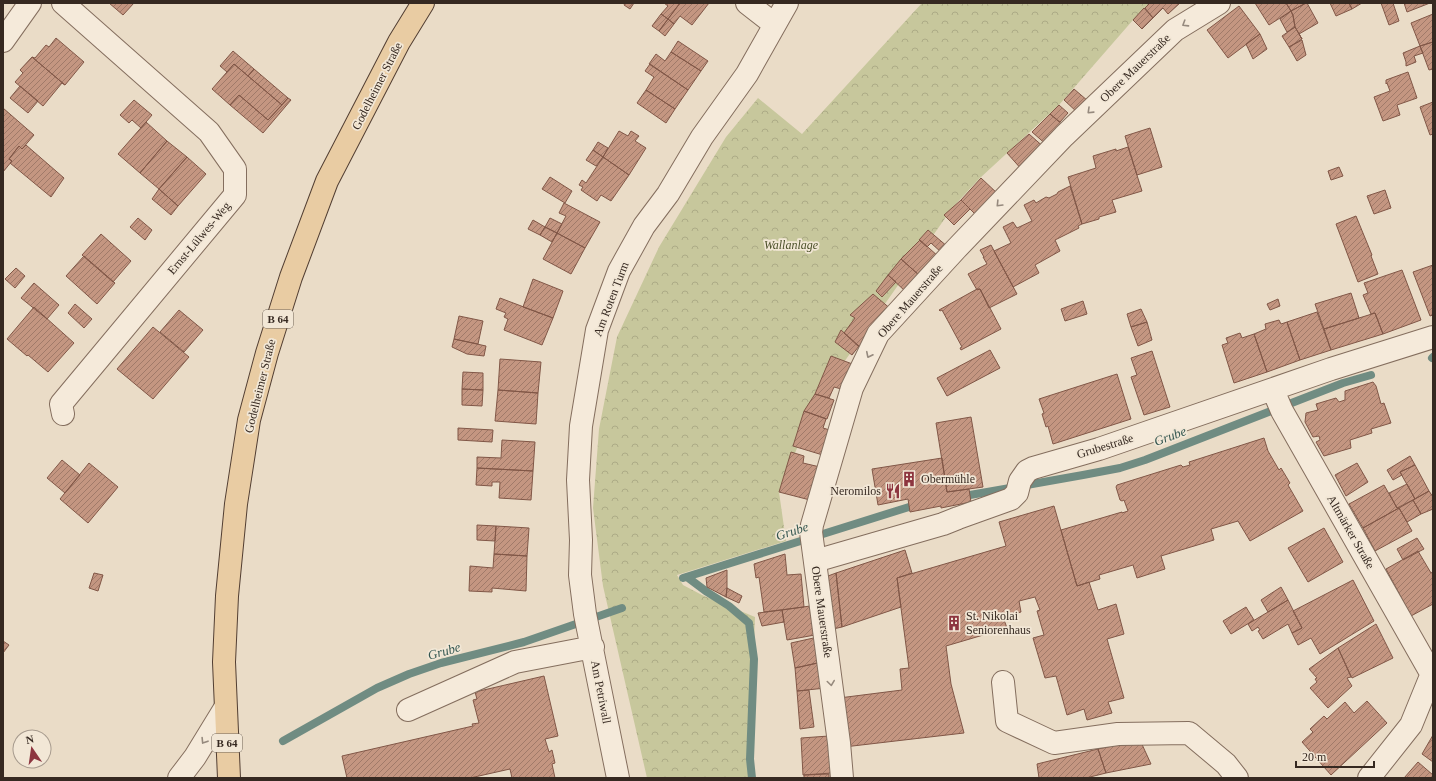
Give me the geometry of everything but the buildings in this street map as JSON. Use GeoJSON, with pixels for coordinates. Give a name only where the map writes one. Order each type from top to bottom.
{"type":"FeatureCollection","features":[{"type":"Feature","properties":{"kind":"main road","name":"Godelheimer Straße"},"geometry":{"type":"LineString","coordinates":[[229,778],[224,676],[227,596],[236,504],[250,420],[267,353],[292,277],[327,181],[399,42],[423,3]]}},
{"type":"Feature","properties":{"kind":"street"},"geometry":{"type":"LineString","coordinates":[[3,41],[30,3]]}},
{"type":"Feature","properties":{"kind":"street","name":"Ernst-Lülwes-Weg"},"geometry":{"type":"LineString","coordinates":[[63,3],[209,132],[235,169],[235,194],[61,404],[63,414]]}},
{"type":"Feature","properties":{"kind":"street"},"geometry":{"type":"LineString","coordinates":[[746,3],[774,24]]}},
{"type":"Feature","properties":{"kind":"street","name":"Am Roten Turm"},"geometry":{"type":"LineString","coordinates":[[588,623],[580,575],[581,540],[578,480],[581,426],[597,330],[619,271],[644,226],[668,194],[702,137],[747,74],[787,3]]}},
{"type":"Feature","properties":{"kind":"street","name":"Obere Mauerstraße"},"geometry":{"type":"LineString","coordinates":[[842,778],[839,743],[813,545],[852,388],[878,334],[956,249],[1064,136],[1174,30],[1219,3]]}},
{"type":"Feature","properties":{"kind":"street","name":"Grubestraße"},"geometry":{"type":"LineString","coordinates":[[813,545],[943,524],[1011,499],[1027,471],[1033,468],[1278,401],[1331,369],[1433,337]]}},
{"type":"Feature","properties":{"kind":"street","name":"Altmärker Straße"},"geometry":{"type":"LineString","coordinates":[[1278,401],[1432,672]]}},
{"type":"Feature","properties":{"kind":"street"},"geometry":{"type":"LineString","coordinates":[[408,710],[515,662],[588,623]]}},
{"type":"Feature","properties":{"kind":"street","name":"Am Petriwall"},"geometry":{"type":"LineString","coordinates":[[588,623],[618,778]]}},
{"type":"Feature","properties":{"kind":"street"},"geometry":{"type":"LineString","coordinates":[[1369,778],[1411,725],[1432,672]]}},
{"type":"Feature","properties":{"kind":"street"},"geometry":{"type":"LineString","coordinates":[[1003,682],[1007,720],[1054,743],[1118,734],[1189,733],[1226,764],[1238,778]]}},
{"type":"Feature","properties":{"kind":"street"},"geometry":{"type":"LineString","coordinates":[[178,778],[195,757],[225,708]]}},
{"type":"Feature","properties":{"kind":"green space","name":"Wallanlage"},"geometry":{"type":"Polygon","coordinates":[[[922,3],[1151,3],[1133,20],[1059,105],[980,178],[953,207],[816,402],[779,492],[786,541],[677,575],[683,585],[702,595],[755,617],[749,778],[647,778],[603,586],[593,508],[599,429],[617,337],[659,247],[726,137],[758,98],[802,134],[922,3]]]}},
{"type":"Feature","properties":{"kind":"waterway","name":"Grube"},"geometry":{"type":"LineString","coordinates":[[970,495],[1120,468],[1145,460],[1343,383],[1371,375]]}},
{"type":"Feature","properties":{"kind":"waterway","name":"Grube"},"geometry":{"type":"LineString","coordinates":[[683,578],[909,507]]}},
{"type":"Feature","properties":{"kind":"waterway"},"geometry":{"type":"LineString","coordinates":[[687,577],[729,606],[749,623],[754,659],[750,759],[752,778]]}},
{"type":"Feature","properties":{"kind":"waterway","name":"Grube"},"geometry":{"type":"LineString","coordinates":[[283,741],[377,688],[409,674],[441,663],[524,642],[622,608]]}},
{"type":"Feature","properties":{"kind":"place","name":"Obermühle"},"geometry":{"type":"Point","coordinates":[909,479]}},
{"type":"Feature","properties":{"kind":"place","name":"Neromilos"},"geometry":{"type":"Point","coordinates":[893,491]}},
{"type":"Feature","properties":{"kind":"place","name":"St. Nikolai Seniorenhaus"},"geometry":{"type":"Point","coordinates":[954,623]}}]}
